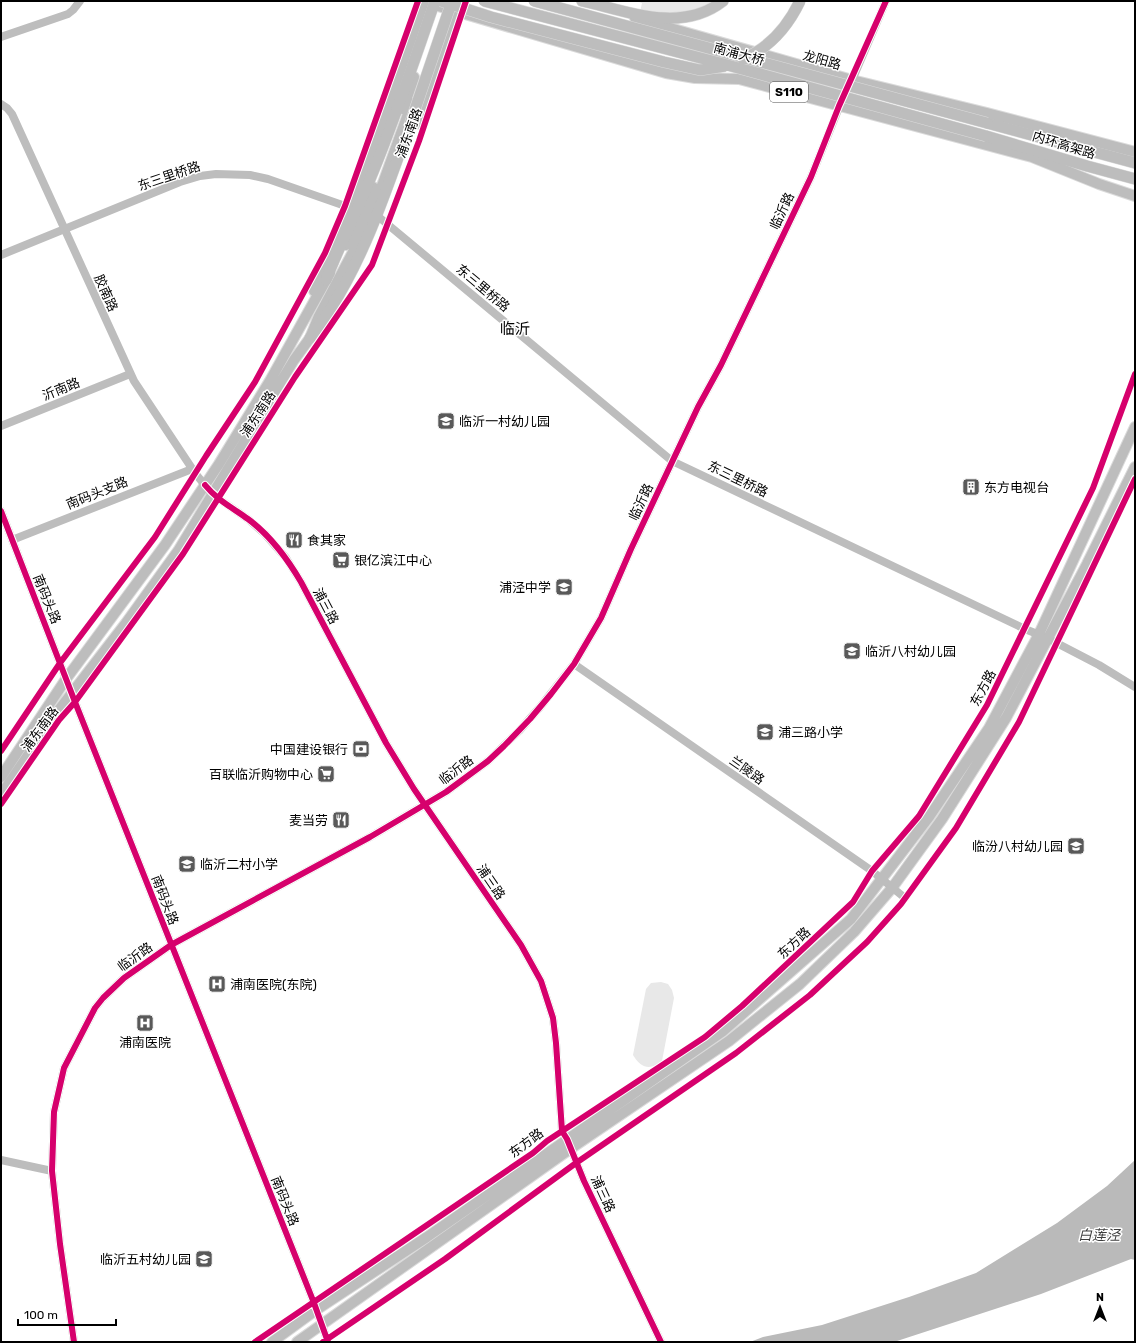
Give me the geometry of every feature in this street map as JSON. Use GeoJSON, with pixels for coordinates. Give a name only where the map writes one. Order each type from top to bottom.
{"type":"FeatureCollection","features":[{"type":"Feature","properties":{"kind":"highway","name":"南浦大桥"},"geometry":{"type":"LineString","coordinates":[[484,1],[731,66],[986,136]]}},
{"type":"Feature","properties":{"kind":"highway","name":"南浦大桥"},"geometry":{"type":"LineString","coordinates":[[534,1],[987,123]]}},
{"type":"Feature","properties":{"kind":"highway"},"geometry":{"type":"LineString","coordinates":[[582,1],[635,14],[663,18],[685,18],[716,6],[723,1]]}},
{"type":"Feature","properties":{"kind":"highway"},"geometry":{"type":"LineString","coordinates":[[443,3],[651,59],[700,70],[728,65],[762,50],[786,25],[800,1]]}},
{"type":"Feature","properties":{"kind":"highway"},"geometry":{"type":"LineString","coordinates":[[326,280],[337,250],[373,172],[404,90],[443,3]]}},
{"type":"Feature","properties":{"kind":"highway"},"geometry":{"type":"LineString","coordinates":[[310,338],[331,309],[348,279],[378,210],[409,126],[443,3]]}},
{"type":"Feature","properties":{"kind":"highway","name":"内环高架路"},"geometry":{"type":"LineString","coordinates":[[987,123],[1135,163]]}},
{"type":"Feature","properties":{"kind":"highway","name":"内环高架路"},"geometry":{"type":"LineString","coordinates":[[986,136],[1135,179]]}},
{"type":"Feature","properties":{"kind":"highway"},"geometry":{"type":"LineString","coordinates":[[1052,141],[1135,158]]}},
{"type":"Feature","properties":{"kind":"highway"},"geometry":{"type":"LineString","coordinates":[[1087,166],[1135,186]]}},
{"type":"Feature","properties":{"kind":"main road","name":"浦东南路"},"geometry":{"type":"LineString","coordinates":[[304,320],[320,275],[362,181],[424,1]]}},
{"type":"Feature","properties":{"kind":"main road","name":"浦东南路"},"geometry":{"type":"LineString","coordinates":[[294,360],[327,322],[356,274],[399,171],[460,1]]}},
{"type":"Feature","properties":{"kind":"main road","name":"龙阳路"},"geometry":{"type":"LineString","coordinates":[[574,1],[852,80],[987,113],[1135,152]]}},
{"type":"Feature","properties":{"kind":"main road","name":"浦东南路"},"geometry":{"type":"LineString","coordinates":[[1,777],[66,679],[165,545],[219,464],[267,386],[355,228],[375,184],[396,131],[443,3]]}},
{"type":"Feature","properties":{"kind":"main road","name":"浦东南路"},"geometry":{"type":"LineString","coordinates":[[1,795],[58,711],[178,551],[294,360],[310,338],[319,316],[354,250],[382,183],[443,3]]}},
{"type":"Feature","properties":{"kind":"main road","name":"S110"},"geometry":{"type":"LineString","coordinates":[[443,3],[455,12],[666,72],[695,78],[739,79],[1032,157],[1135,196]]}},
{"type":"Feature","properties":{"kind":"main road","name":"东方路"},"geometry":{"type":"LineString","coordinates":[[297,1342],[570,1149],[729,1041],[800,984],[854,932],[892,888],[942,819],[1006,718],[1135,427]]}},
{"type":"Feature","properties":{"kind":"main road","name":"东方路"},"geometry":{"type":"LineString","coordinates":[[272,1342],[316,1310],[427,1237],[722,1032],[851,919],[929,817],[989,728],[1087,564],[1135,467]]}},
{"type":"Feature","properties":{"kind":"street"},"geometry":{"type":"LineString","coordinates":[[1,37],[68,14],[74,10],[80,1]]}},
{"type":"Feature","properties":{"kind":"street","name":"临沂路"},"geometry":{"type":"LineString","coordinates":[[74,1342],[60,1244],[52,1170],[54,1112],[64,1068],[95,1008],[124,978],[171,945],[425,805],[468,776],[504,746],[541,706],[574,664],[600,618],[698,406],[724,358],[811,177],[839,106],[852,80],[886,1]]}},
{"type":"Feature","properties":{"kind":"street","name":"胶南路"},"geometry":{"type":"LineString","coordinates":[[1,104],[12,114],[130,374],[192,469],[205,485]]}},
{"type":"Feature","properties":{"kind":"street","name":"东三里桥路"},"geometry":{"type":"LineString","coordinates":[[1,255],[180,182],[200,176],[216,174],[250,175],[268,179],[351,208]]}},
{"type":"Feature","properties":{"kind":"street","name":"东三里桥路"},"geometry":{"type":"LineString","coordinates":[[380,218],[672,461],[1017,626],[1043,636],[1099,665],[1135,687]]}},
{"type":"Feature","properties":{"kind":"street","name":"沂南路"},"geometry":{"type":"LineString","coordinates":[[1,426],[130,374]]}},
{"type":"Feature","properties":{"kind":"street","name":"南码头支路"},"geometry":{"type":"LineString","coordinates":[[12,540],[192,469]]}},
{"type":"Feature","properties":{"kind":"street","name":"浦三路"},"geometry":{"type":"LineString","coordinates":[[205,485],[212,494],[257,526],[286,558],[301,582],[377,727],[425,805],[521,945],[541,981],[550,1006],[554,1024],[562,1131],[567,1139],[584,1181],[661,1342]]}},
{"type":"Feature","properties":{"kind":"street","name":"南码头路"},"geometry":{"type":"LineString","coordinates":[[1,511],[328,1342]]}},
{"type":"Feature","properties":{"kind":"street","name":"兰陵路"},"geometry":{"type":"LineString","coordinates":[[574,664],[882,878],[904,898]]}},
{"type":"Feature","properties":{"kind":"street"},"geometry":{"type":"LineString","coordinates":[[1,1160],[52,1170]]}},
{"type":"Feature","properties":{"kind":"shaded area"},"geometry":{"type":"Polygon","coordinates":[[[636,1],[712,1],[707,5],[674,18],[640,12],[642,3],[636,1]]]}},
{"type":"Feature","properties":{"kind":"shaded area"},"geometry":{"type":"Polygon","coordinates":[[[661,982],[668,984],[672,990],[674,998],[662,1061],[654,1066],[646,1067],[639,1063],[633,1055],[646,989],[651,983],[661,982]]]}},
{"type":"Feature","properties":{"kind":"water","name":"白莲泾"},"geometry":{"type":"Polygon","coordinates":[[[1135,1160],[1135,1260],[1131,1259],[1041,1294],[894,1342],[750,1342],[763,1337],[822,1325],[909,1297],[976,1273],[1057,1223],[1107,1186],[1135,1160]]]}},
{"type":"Feature","properties":{"kind":"cycle path"},"geometry":{"type":"LineString","coordinates":[[1,751],[60,663],[155,537],[255,382],[325,253],[345,206],[418,1]]}},
{"type":"Feature","properties":{"kind":"cycle path"},"geometry":{"type":"LineString","coordinates":[[1,804],[59,720],[75,702],[183,554],[295,377],[372,265],[419,141],[466,1]]}},
{"type":"Feature","properties":{"kind":"cycle path"},"geometry":{"type":"LineString","coordinates":[[74,1342],[60,1244],[52,1171],[54,1112],[64,1068],[95,1008],[124,978],[171,945],[370,837],[446,792],[488,761],[530,719],[551,694],[574,664],[601,618],[631,549],[698,407],[721,365],[811,177],[839,106],[886,1]]}},
{"type":"Feature","properties":{"kind":"cycle path"},"geometry":{"type":"LineString","coordinates":[[255,1342],[533,1153],[547,1141],[705,1037],[742,1006],[853,902],[872,871],[919,816],[987,705],[1093,488],[1135,374]]}},
{"type":"Feature","properties":{"kind":"cycle path"},"geometry":{"type":"LineString","coordinates":[[323,1342],[445,1259],[576,1163],[736,1053],[810,995],[867,942],[901,904],[956,828],[1019,722],[1135,479]]}},
{"type":"Feature","properties":{"kind":"cycle path"},"geometry":{"type":"LineString","coordinates":[[205,485],[220,499],[248,519],[264,533],[290,564],[386,743],[414,789],[521,945],[541,981],[553,1018],[562,1131],[567,1139],[584,1181],[661,1342]]}},
{"type":"Feature","properties":{"kind":"cycle path"},"geometry":{"type":"LineString","coordinates":[[1,511],[75,702],[314,1303],[328,1342]]}},
{"type":"Feature","properties":{"kind":"place","name":"临沂一村幼儿园"},"geometry":{"type":"Point","coordinates":[446,421]}},
{"type":"Feature","properties":{"kind":"place","name":"东方电视台"},"geometry":{"type":"Point","coordinates":[971,487]}},
{"type":"Feature","properties":{"kind":"place","name":"食其家"},"geometry":{"type":"Point","coordinates":[294,540]}},
{"type":"Feature","properties":{"kind":"place","name":"银亿滨江中心"},"geometry":{"type":"Point","coordinates":[341,560]}},
{"type":"Feature","properties":{"kind":"place","name":"浦泾中学"},"geometry":{"type":"Point","coordinates":[564,587]}},
{"type":"Feature","properties":{"kind":"place","name":"临沂八村幼儿园"},"geometry":{"type":"Point","coordinates":[852,651]}},
{"type":"Feature","properties":{"kind":"place","name":"浦三路小学"},"geometry":{"type":"Point","coordinates":[765,732]}},
{"type":"Feature","properties":{"kind":"place","name":"中国建设银行"},"geometry":{"type":"Point","coordinates":[361,749]}},
{"type":"Feature","properties":{"kind":"place","name":"百联临沂购物中心"},"geometry":{"type":"Point","coordinates":[326,774]}},
{"type":"Feature","properties":{"kind":"place","name":"麦当劳"},"geometry":{"type":"Point","coordinates":[341,820]}},
{"type":"Feature","properties":{"kind":"place","name":"临汾八村幼儿园"},"geometry":{"type":"Point","coordinates":[1076,846]}},
{"type":"Feature","properties":{"kind":"place","name":"临沂二村小学"},"geometry":{"type":"Point","coordinates":[187,864]}},
{"type":"Feature","properties":{"kind":"place","name":"浦南医院(东院)"},"geometry":{"type":"Point","coordinates":[217,984]}},
{"type":"Feature","properties":{"kind":"place","name":"浦南医院"},"geometry":{"type":"Point","coordinates":[145,1023]}},
{"type":"Feature","properties":{"kind":"place","name":"临沂五村幼儿园"},"geometry":{"type":"Point","coordinates":[204,1259]}},
{"type":"Feature","properties":{"kind":"district","name":"临沂"},"geometry":{"type":"Point","coordinates":[515,329]}}]}
